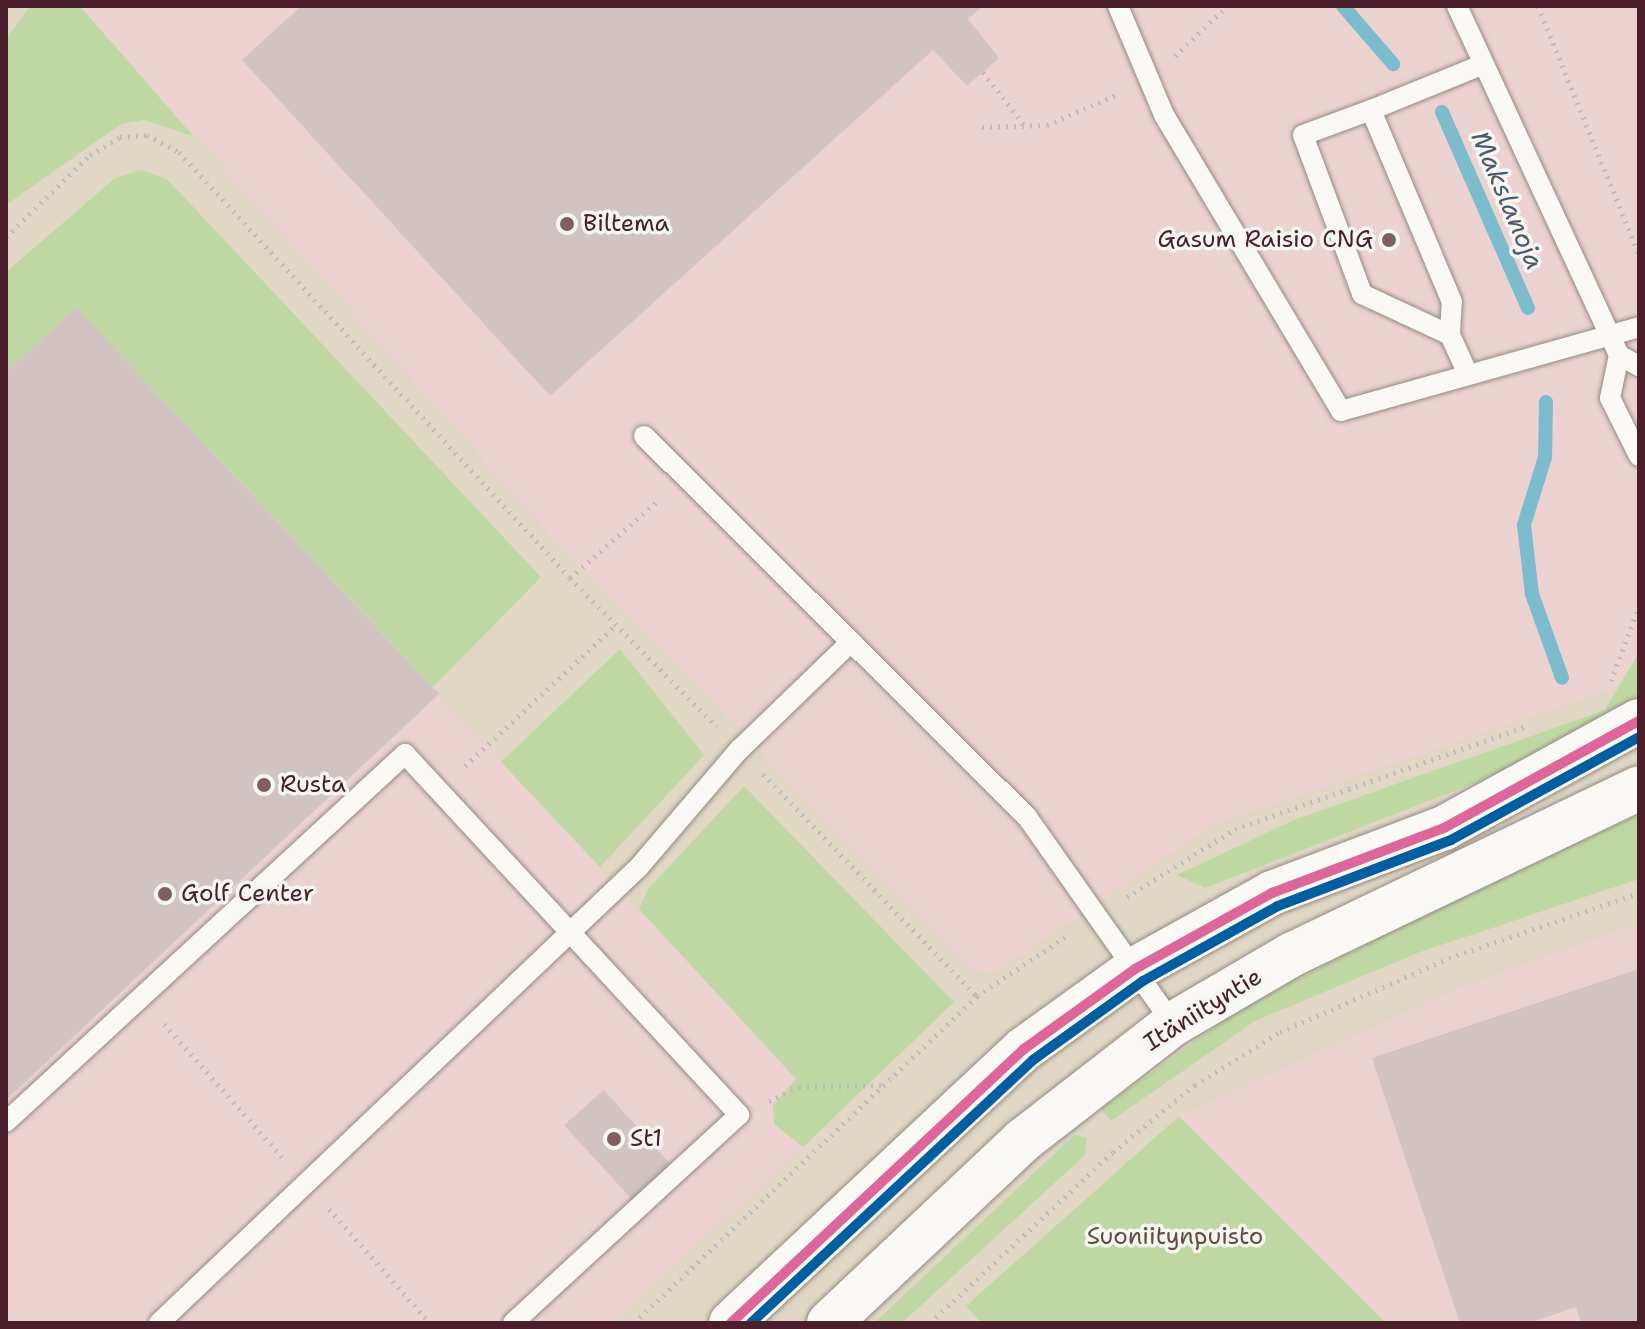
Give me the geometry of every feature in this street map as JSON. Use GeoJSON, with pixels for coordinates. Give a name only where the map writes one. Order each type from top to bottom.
{"type":"FeatureCollection","features":[{"type":"Feature","properties":{"kind":"street"},"geometry":{"type":"LineString","coordinates":[[731,1323],[1024,1049],[1135,969],[1272,893],[1444,828],[1639,721]]}},
{"type":"Feature","properties":{"kind":"street","name":"Itäniityntie"},"geometry":{"type":"LineString","coordinates":[[829,1323],[1022,1141],[1173,1024],[1293,954],[1639,788]]}},
{"type":"Feature","properties":{"kind":"lane"},"geometry":{"type":"LineString","coordinates":[[1118,6],[1164,115],[1341,411],[1467,372],[1639,327]]}},
{"type":"Feature","properties":{"kind":"lane"},"geometry":{"type":"LineString","coordinates":[[1457,6],[1619,355],[1639,366]]}},
{"type":"Feature","properties":{"kind":"lane"},"geometry":{"type":"LineString","coordinates":[[1450,335],[1362,294],[1303,135],[1482,65]]}},
{"type":"Feature","properties":{"kind":"lane"},"geometry":{"type":"LineString","coordinates":[[1371,110],[1452,302],[1450,335],[1467,372]]}},
{"type":"Feature","properties":{"kind":"lane"},"geometry":{"type":"LineString","coordinates":[[1619,355],[1610,398],[1639,456]]}},
{"type":"Feature","properties":{"kind":"lane"},"geometry":{"type":"LineString","coordinates":[[644,436],[1027,817],[1173,1024]]}},
{"type":"Feature","properties":{"kind":"lane"},"geometry":{"type":"LineString","coordinates":[[159,1323],[570,933],[739,750],[851,642]]}},
{"type":"Feature","properties":{"kind":"lane"},"geometry":{"type":"LineString","coordinates":[[6,1122],[405,754],[739,1115],[513,1323]]}},
{"type":"Feature","properties":{"kind":"path"},"geometry":{"type":"LineString","coordinates":[[1538,6],[1639,255]]}},
{"type":"Feature","properties":{"kind":"path"},"geometry":{"type":"LineString","coordinates":[[983,72],[1025,126]]}},
{"type":"Feature","properties":{"kind":"path"},"geometry":{"type":"LineString","coordinates":[[6,237],[90,155],[120,137],[147,135],[179,152],[570,578],[977,996]]}},
{"type":"Feature","properties":{"kind":"path"},"geometry":{"type":"LineString","coordinates":[[570,578],[685,477]]}},
{"type":"Feature","properties":{"kind":"path"},"geometry":{"type":"LineString","coordinates":[[1602,692],[1632,638],[1639,606]]}},
{"type":"Feature","properties":{"kind":"path"},"geometry":{"type":"LineString","coordinates":[[1173,867],[1235,829],[1535,723]]}},
{"type":"Feature","properties":{"kind":"path"},"geometry":{"type":"LineString","coordinates":[[930,1323],[1113,1152],[1195,1085],[1280,1032],[1449,958],[1639,893]]}},
{"type":"Feature","properties":{"kind":"path"},"geometry":{"type":"LineString","coordinates":[[634,1323],[888,1085],[977,996],[1030,960]]}},
{"type":"Feature","properties":{"kind":"path"},"geometry":{"type":"LineString","coordinates":[[739,1115],[799,1087],[888,1085]]}},
{"type":"Feature","properties":{"kind":"shaded area"},"geometry":{"type":"Polygon","coordinates":[[[80,6],[1639,6],[1639,680],[1213,825],[995,973],[973,971],[566,553],[80,6]]]}},
{"type":"Feature","properties":{"kind":"shaded area"},"geometry":{"type":"Polygon","coordinates":[[[76,307],[796,1079],[773,1105],[803,1147],[613,1323],[6,1323],[6,372],[76,307]]]}},
{"type":"Feature","properties":{"kind":"shaded area"},"geometry":{"type":"Polygon","coordinates":[[[1639,923],[1639,1323],[1386,1323],[1179,1116],[1459,988],[1639,923]]]}},
{"type":"Feature","properties":{"kind":"green space"},"geometry":{"type":"Polygon","coordinates":[[[30,6],[80,6],[193,136],[144,120],[121,124],[6,205],[6,39],[30,6]]]}},
{"type":"Feature","properties":{"kind":"green space"},"geometry":{"type":"Polygon","coordinates":[[[141,170],[167,179],[541,577],[433,687],[76,307],[6,372],[6,272],[115,178],[141,170]]]}},
{"type":"Feature","properties":{"kind":"green space"},"geometry":{"type":"Polygon","coordinates":[[[620,649],[704,755],[600,867],[501,762],[620,649]]]}},
{"type":"Feature","properties":{"kind":"green space"},"geometry":{"type":"Polygon","coordinates":[[[1639,652],[1639,702],[1521,765],[1205,888],[1177,875],[1294,820],[1605,710],[1639,652]]]}},
{"type":"Feature","properties":{"kind":"green space"},"geometry":{"type":"Polygon","coordinates":[[[744,786],[954,1002],[803,1147],[774,1124],[773,1105],[796,1079],[639,909],[648,889],[744,786]]]}},
{"type":"Feature","properties":{"kind":"green space"},"geometry":{"type":"Polygon","coordinates":[[[1639,816],[1639,879],[1420,952],[1255,1021],[1111,1121],[1101,1109],[1241,1008],[1580,836],[1639,816]]]}},
{"type":"Feature","properties":{"kind":"green space","name":"Suoniitynpuisto"},"geometry":{"type":"Polygon","coordinates":[[[1179,1116],[1386,1323],[981,1323],[966,1306],[1179,1116]]]}},
{"type":"Feature","properties":{"kind":"green space"},"geometry":{"type":"Polygon","coordinates":[[[1074,1135],[1087,1138],[1084,1156],[902,1323],[874,1323],[1074,1135]]]}},
{"type":"Feature","properties":{"kind":"building","name":"Biltema"},"geometry":{"type":"Polygon","coordinates":[[[301,6],[983,6],[968,19],[999,58],[967,86],[933,50],[550,396],[242,60],[301,6]]]}},
{"type":"Feature","properties":{"kind":"building"},"geometry":{"type":"Polygon","coordinates":[[[76,307],[439,694],[6,1100],[6,372],[76,307]]]}},
{"type":"Feature","properties":{"kind":"building"},"geometry":{"type":"Polygon","coordinates":[[[1639,969],[1639,1323],[1581,1323],[1576,1307],[1529,1323],[1460,1323],[1372,1058],[1639,969]]]}},
{"type":"Feature","properties":{"kind":"building"},"geometry":{"type":"Polygon","coordinates":[[[604,1090],[674,1168],[635,1203],[564,1125],[604,1090]]]}},
{"type":"Feature","properties":{"kind":"waterway","name":"Makslanoja"},"geometry":{"type":"LineString","coordinates":[[1343,6],[1393,64]]}},
{"type":"Feature","properties":{"kind":"waterway","name":"Makslanoja"},"geometry":{"type":"LineString","coordinates":[[1442,112],[1528,308]]}},
{"type":"Feature","properties":{"kind":"waterway","name":"Makslanoja"},"geometry":{"type":"LineString","coordinates":[[1546,402],[1545,457],[1524,525],[1532,594],[1562,678]]}},
{"type":"Feature","properties":{"kind":"transit line"},"geometry":{"type":"LineString","coordinates":[[731,1323],[1024,1049],[1135,969],[1272,893],[1444,828],[1639,721]]}},
{"type":"Feature","properties":{"kind":"transit line"},"geometry":{"type":"LineString","coordinates":[[751,1323],[1033,1060],[1143,981],[1278,906],[1451,840],[1639,737]]}},
{"type":"Feature","properties":{"kind":"place","name":"Biltema"},"geometry":{"type":"Point","coordinates":[567,224]}},
{"type":"Feature","properties":{"kind":"place","name":"Gasum Raisio CNG"},"geometry":{"type":"Point","coordinates":[1389,240]}},
{"type":"Feature","properties":{"kind":"place","name":"Rusta"},"geometry":{"type":"Point","coordinates":[264,785]}},
{"type":"Feature","properties":{"kind":"place","name":"Golf Center"},"geometry":{"type":"Point","coordinates":[165,894]}},
{"type":"Feature","properties":{"kind":"place","name":"St1"},"geometry":{"type":"Point","coordinates":[614,1139]}}]}
